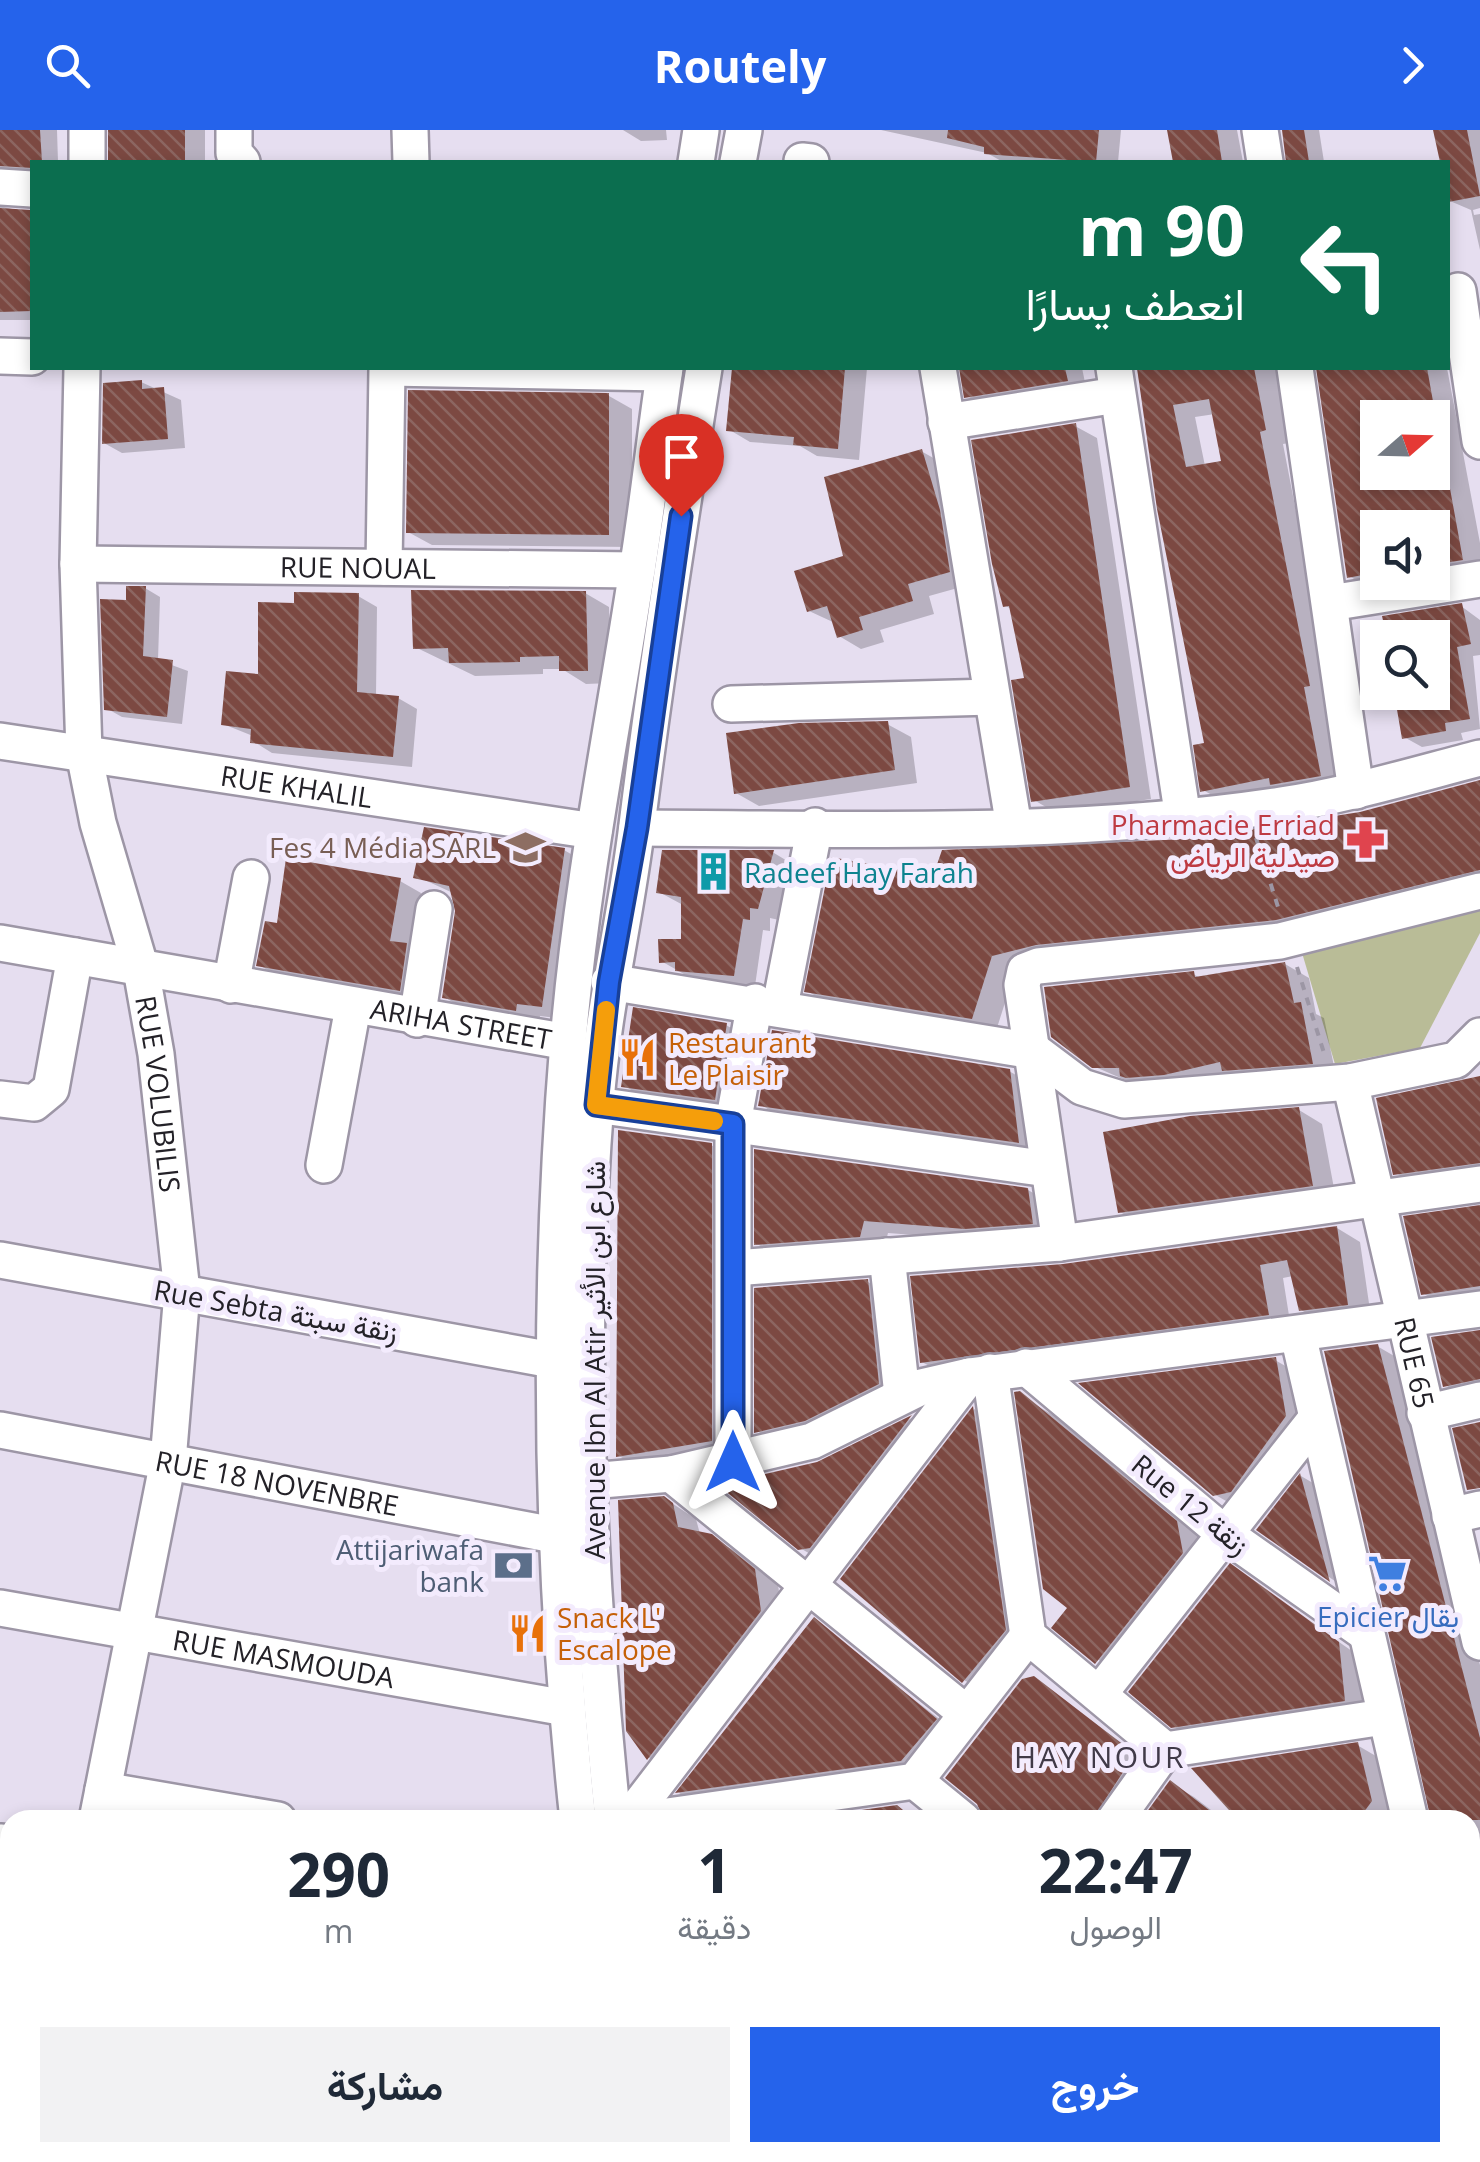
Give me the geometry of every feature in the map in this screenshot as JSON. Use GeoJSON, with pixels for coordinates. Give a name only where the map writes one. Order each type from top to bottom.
{"type":"FeatureCollection","features":[{"type":"Feature","properties":{"kind":"street"},"geometry":{"type":"LineString","coordinates":[[87,160],[88,130]]}},
{"type":"Feature","properties":{"kind":"street"},"geometry":{"type":"LineString","coordinates":[[234,130],[234,153],[240,160]]}},
{"type":"Feature","properties":{"kind":"street"},"geometry":{"type":"LineString","coordinates":[[410,130],[410,160]]}},
{"type":"Feature","properties":{"kind":"street"},"geometry":{"type":"LineString","coordinates":[[696,160],[701,130]]}},
{"type":"Feature","properties":{"kind":"street"},"geometry":{"type":"LineString","coordinates":[[738,160],[744,130]]}},
{"type":"Feature","properties":{"kind":"street"},"geometry":{"type":"LineString","coordinates":[[1260,130],[1265,160]]}},
{"type":"Feature","properties":{"kind":"street"},"geometry":{"type":"LineString","coordinates":[[0,187],[30,189]]}},
{"type":"Feature","properties":{"kind":"street"},"geometry":{"type":"LineString","coordinates":[[1462,291],[1480,441]]}},
{"type":"Feature","properties":{"kind":"street"},"geometry":{"type":"LineString","coordinates":[[0,356],[30,357]]}},
{"type":"Feature","properties":{"kind":"street","name":"RUE VOLUBILIS"},"geometry":{"type":"LineString","coordinates":[[82,370],[78,564],[84,753],[98,822],[141,969],[156,1054],[182,1292],[168,1461],[100,1805]]}},
{"type":"Feature","properties":{"kind":"street"},"geometry":{"type":"LineString","coordinates":[[384,567],[387,370]]}},
{"type":"Feature","properties":{"kind":"street","name":"Avenue Ibn Al Atir شارع ابن الأثير"},"geometry":{"type":"LineString","coordinates":[[577,1810],[554,1535],[552,1360],[568,1042],[594,831],[665,370]]}},
{"type":"Feature","properties":{"kind":"street","name":"Avenue Ibn Al Atir شارع ابن الأثير"},"geometry":{"type":"LineString","coordinates":[[611,1810],[596,1632],[590,1481],[588,1362],[596,1105],[609,982],[637,828],[704,370]]}},
{"type":"Feature","properties":{"kind":"street"},"geometry":{"type":"LineString","coordinates":[[938,370],[1014,827]]}},
{"type":"Feature","properties":{"kind":"street"},"geometry":{"type":"LineString","coordinates":[[1295,370],[1356,791]]}},
{"type":"Feature","properties":{"kind":"street"},"geometry":{"type":"LineString","coordinates":[[946,422],[1115,381],[1182,818]]}},
{"type":"Feature","properties":{"kind":"street","name":"RUE NOUAL"},"geometry":{"type":"LineString","coordinates":[[78,564],[637,570]]}},
{"type":"Feature","properties":{"kind":"street"},"geometry":{"type":"LineString","coordinates":[[1330,603],[1480,579]]}},
{"type":"Feature","properties":{"kind":"street"},"geometry":{"type":"LineString","coordinates":[[731,704],[992,697]]}},
{"type":"Feature","properties":{"kind":"street","name":"RUE KHALIL"},"geometry":{"type":"LineString","coordinates":[[0,740],[594,831]]}},
{"type":"Feature","properties":{"kind":"street"},"geometry":{"type":"LineString","coordinates":[[637,828],[1014,827],[1182,818],[1356,791],[1480,758]]}},
{"type":"Feature","properties":{"kind":"street"},"geometry":{"type":"LineString","coordinates":[[733,1462],[733,1124],[814,826]]}},
{"type":"Feature","properties":{"kind":"street"},"geometry":{"type":"LineString","coordinates":[[231,985],[252,878]]}},
{"type":"Feature","properties":{"kind":"street"},"geometry":{"type":"LineString","coordinates":[[1060,1243],[1022,984],[1026,971],[1310,936],[1480,891]]}},
{"type":"Feature","properties":{"kind":"street"},"geometry":{"type":"LineString","coordinates":[[417,1019],[434,909]]}},
{"type":"Feature","properties":{"kind":"street","name":"ARIHA STREET"},"geometry":{"type":"LineString","coordinates":[[0,943],[417,1019],[568,1042]]}},
{"type":"Feature","properties":{"kind":"street"},"geometry":{"type":"LineString","coordinates":[[0,1100],[34,1103],[52,1090],[75,956]]}},
{"type":"Feature","properties":{"kind":"street"},"geometry":{"type":"LineString","coordinates":[[609,982],[767,1004],[1034,1051],[1082,1087],[1124,1100],[1350,1082],[1456,1060],[1480,1036]]}},
{"type":"Feature","properties":{"kind":"street","name":"ARIHA STREET"},"geometry":{"type":"LineString","coordinates":[[324,1166],[353,1007]]}},
{"type":"Feature","properties":{"kind":"street","name":"RUE 65"},"geometry":{"type":"LineString","coordinates":[[1350,1082],[1425,1412],[1465,1513],[1479,1634]]}},
{"type":"Feature","properties":{"kind":"street"},"geometry":{"type":"LineString","coordinates":[[596,1105],[1048,1169]]}},
{"type":"Feature","properties":{"kind":"street"},"geometry":{"type":"LineString","coordinates":[[734,1268],[1060,1243],[1480,1184]]}},
{"type":"Feature","properties":{"kind":"street"},"geometry":{"type":"LineString","coordinates":[[887,1256],[902,1395]]}},
{"type":"Feature","properties":{"kind":"street","name":"Rue Sebta زنقة سبتة"},"geometry":{"type":"LineString","coordinates":[[0,1260],[552,1360]]}},
{"type":"Feature","properties":{"kind":"street"},"geometry":{"type":"LineString","coordinates":[[590,1481],[671,1474],[812,1441],[902,1395],[979,1374],[1480,1309]]}},
{"type":"Feature","properties":{"kind":"street"},"geometry":{"type":"LineString","coordinates":[[1298,1335],[1384,1717],[1400,1810]]}},
{"type":"Feature","properties":{"kind":"street","name":"Rue 12 زنقة"},"geometry":{"type":"LineString","coordinates":[[1026,1368],[1225,1534],[1364,1632]]}},
{"type":"Feature","properties":{"kind":"street"},"geometry":{"type":"LineString","coordinates":[[636,1810],[809,1585],[979,1374]]}},
{"type":"Feature","properties":{"kind":"street"},"geometry":{"type":"LineString","coordinates":[[979,1374],[1028,1636],[1164,1750]]}},
{"type":"Feature","properties":{"kind":"street"},"geometry":{"type":"LineString","coordinates":[[1425,1412],[1480,1400]]}},
{"type":"Feature","properties":{"kind":"street"},"geometry":{"type":"LineString","coordinates":[[1099,1694],[1315,1420]]}},
{"type":"Feature","properties":{"kind":"street","name":"RUE 18 NOVENBRE"},"geometry":{"type":"LineString","coordinates":[[0,1430],[554,1535]]}},
{"type":"Feature","properties":{"kind":"street"},"geometry":{"type":"LineString","coordinates":[[671,1474],[966,1713]]}},
{"type":"Feature","properties":{"kind":"street","name":"RUE MASMOUDA"},"geometry":{"type":"LineString","coordinates":[[0,1608],[566,1708]]}},
{"type":"Feature","properties":{"kind":"street"},"geometry":{"type":"LineString","coordinates":[[710,1810],[915,1781],[1028,1636]]}},
{"type":"Feature","properties":{"kind":"street"},"geometry":{"type":"LineString","coordinates":[[1122,1810],[1164,1750],[1384,1717]]}},
{"type":"Feature","properties":{"kind":"street"},"geometry":{"type":"LineString","coordinates":[[915,1781],[951,1810]]}},
{"type":"Feature","properties":{"kind":"street"},"geometry":{"type":"LineString","coordinates":[[100,1805],[159,1810]]}},
{"type":"Feature","properties":{"kind":"green space"},"geometry":{"type":"Polygon","coordinates":[[[1480,904],[1480,933],[1420,1048],[1335,1064],[1300,946],[1480,904]]]}},
{"type":"Feature","properties":{"kind":"building"},"geometry":{"type":"Polygon","coordinates":[[[0,130],[40,130],[42,160],[30,160],[30,168],[0,166],[0,130]]]}},
{"type":"Feature","properties":{"kind":"building"},"geometry":{"type":"Polygon","coordinates":[[[108,130],[185,130],[185,160],[108,160],[108,130]]]}},
{"type":"Feature","properties":{"kind":"building"},"geometry":{"type":"Polygon","coordinates":[[[948,130],[1099,130],[1096,160],[984,154],[984,147],[947,138],[948,130]]]}},
{"type":"Feature","properties":{"kind":"building"},"geometry":{"type":"Polygon","coordinates":[[[1167,130],[1217,130],[1222,160],[1173,160],[1167,130]]]}},
{"type":"Feature","properties":{"kind":"building"},"geometry":{"type":"Polygon","coordinates":[[[1282,130],[1304,130],[1309,160],[1286,160],[1282,130]]]}},
{"type":"Feature","properties":{"kind":"building"},"geometry":{"type":"Polygon","coordinates":[[[1433,130],[1467,130],[1480,196],[1450,202],[1450,160],[1440,160],[1433,130]]]}},
{"type":"Feature","properties":{"kind":"building"},"geometry":{"type":"Polygon","coordinates":[[[0,208],[30,210],[30,311],[0,312],[0,208]]]}},
{"type":"Feature","properties":{"kind":"building"},"geometry":{"type":"Polygon","coordinates":[[[732,370],[845,370],[838,449],[793,445],[794,437],[726,431],[732,370]]]}},
{"type":"Feature","properties":{"kind":"building"},"geometry":{"type":"Polygon","coordinates":[[[959,370],[1065,370],[1068,381],[964,398],[959,370]]]}},
{"type":"Feature","properties":{"kind":"building"},"geometry":{"type":"Polygon","coordinates":[[[1137,370],[1254,370],[1266,430],[1260,432],[1310,686],[1304,687],[1321,776],[1270,785],[1269,778],[1200,792],[1193,745],[1204,743],[1157,509],[1137,370]],[[1209,399],[1173,405],[1186,467],[1221,461],[1209,399]]]}},
{"type":"Feature","properties":{"kind":"building"},"geometry":{"type":"Polygon","coordinates":[[[1316,370],[1427,370],[1433,400],[1360,400],[1360,490],[1450,488],[1463,560],[1450,562],[1450,510],[1360,510],[1360,575],[1347,578],[1316,370]]]}},
{"type":"Feature","properties":{"kind":"building"},"geometry":{"type":"Polygon","coordinates":[[[142,380],[142,389],[164,387],[168,439],[102,444],[103,383],[142,380]]]}},
{"type":"Feature","properties":{"kind":"building"},"geometry":{"type":"Polygon","coordinates":[[[408,390],[609,393],[609,535],[406,533],[408,390]]]}},
{"type":"Feature","properties":{"kind":"building"},"geometry":{"type":"Polygon","coordinates":[[[1076,423],[1130,787],[1031,802],[1011,680],[1024,678],[1009,606],[1003,607],[992,564],[971,440],[1076,423]]]}},
{"type":"Feature","properties":{"kind":"building"},"geometry":{"type":"Polygon","coordinates":[[[922,449],[940,510],[950,572],[908,584],[913,601],[859,617],[863,630],[837,638],[827,606],[807,612],[794,571],[843,556],[824,477],[922,449]]]}},
{"type":"Feature","properties":{"kind":"building"},"geometry":{"type":"Polygon","coordinates":[[[126,586],[146,586],[143,656],[173,660],[167,717],[104,710],[100,599],[126,600],[126,586]]]}},
{"type":"Feature","properties":{"kind":"building"},"geometry":{"type":"Polygon","coordinates":[[[411,590],[586,591],[588,671],[559,671],[559,656],[520,657],[520,662],[449,663],[448,648],[413,649],[411,590]]]}},
{"type":"Feature","properties":{"kind":"building"},"geometry":{"type":"Polygon","coordinates":[[[294,592],[359,593],[357,692],[399,696],[393,757],[250,743],[251,729],[221,725],[226,671],[258,674],[258,602],[294,603],[294,592]]]}},
{"type":"Feature","properties":{"kind":"building"},"geometry":{"type":"Polygon","coordinates":[[[1462,603],[1471,644],[1457,647],[1470,719],[1445,723],[1446,731],[1402,739],[1397,710],[1450,710],[1450,620],[1383,620],[1382,616],[1462,603]]]}},
{"type":"Feature","properties":{"kind":"building"},"geometry":{"type":"Polygon","coordinates":[[[888,721],[895,770],[734,794],[726,733],[799,723],[888,721]]]}},
{"type":"Feature","properties":{"kind":"building"},"geometry":{"type":"Polygon","coordinates":[[[1480,780],[1480,870],[1276,920],[1036,945],[992,956],[972,1019],[804,992],[831,857],[933,876],[942,850],[1185,839],[1360,812],[1480,780]]]}},
{"type":"Feature","properties":{"kind":"building"},"geometry":{"type":"Polygon","coordinates":[[[424,827],[565,848],[542,1007],[517,1004],[516,1011],[442,998],[455,911],[449,886],[413,878],[424,827]]]}},
{"type":"Feature","properties":{"kind":"building"},"geometry":{"type":"Polygon","coordinates":[[[662,850],[774,850],[758,909],[750,908],[750,920],[743,919],[734,976],[675,971],[675,962],[659,963],[658,939],[681,939],[681,897],[656,893],[662,850]]]}},
{"type":"Feature","properties":{"kind":"building"},"geometry":{"type":"Polygon","coordinates":[[[286,858],[401,878],[390,941],[407,943],[400,991],[256,966],[265,921],[277,923],[286,858]]]}},
{"type":"Feature","properties":{"kind":"building"},"geometry":{"type":"Polygon","coordinates":[[[1285,962],[1294,1003],[1301,1002],[1313,1064],[1222,1071],[1220,1062],[1164,1075],[1126,1078],[1120,1076],[1119,1068],[1092,1068],[1051,1037],[1044,987],[1194,971],[1195,977],[1285,962]]]}},
{"type":"Feature","properties":{"kind":"building"},"geometry":{"type":"Polygon","coordinates":[[[633,1007],[727,1023],[715,1100],[621,1087],[633,1007]]]}},
{"type":"Feature","properties":{"kind":"building"},"geometry":{"type":"Polygon","coordinates":[[[772,1030],[1010,1069],[1019,1143],[758,1106],[772,1030]]]}},
{"type":"Feature","properties":{"kind":"building"},"geometry":{"type":"Polygon","coordinates":[[[1480,1076],[1480,1163],[1393,1175],[1376,1098],[1480,1076]]]}},
{"type":"Feature","properties":{"kind":"building"},"geometry":{"type":"Polygon","coordinates":[[[1299,1107],[1313,1186],[1118,1213],[1103,1132],[1190,1116],[1299,1107]]]}},
{"type":"Feature","properties":{"kind":"building"},"geometry":{"type":"Polygon","coordinates":[[[618,1130],[712,1143],[712,1441],[616,1457],[618,1130]]]}},
{"type":"Feature","properties":{"kind":"building"},"geometry":{"type":"Polygon","coordinates":[[[754,1149],[1028,1188],[1033,1224],[965,1229],[864,1221],[860,1237],[754,1245],[754,1149]]]}},
{"type":"Feature","properties":{"kind":"building"},"geometry":{"type":"Polygon","coordinates":[[[1480,1205],[1480,1286],[1421,1295],[1403,1216],[1480,1205]]]}},
{"type":"Feature","properties":{"kind":"building"},"geometry":{"type":"Polygon","coordinates":[[[1337,1226],[1348,1305],[1299,1311],[1287,1260],[1260,1265],[1269,1315],[920,1363],[910,1276],[1063,1264],[1337,1226]]]}},
{"type":"Feature","properties":{"kind":"building"},"geometry":{"type":"Polygon","coordinates":[[[868,1279],[879,1384],[805,1421],[754,1433],[754,1288],[868,1279]]]}},
{"type":"Feature","properties":{"kind":"building"},"geometry":{"type":"Polygon","coordinates":[[[1480,1330],[1480,1379],[1443,1387],[1431,1337],[1480,1330]]]}},
{"type":"Feature","properties":{"kind":"building"},"geometry":{"type":"Polygon","coordinates":[[[1378,1344],[1480,1738],[1480,1810],[1429,1810],[1324,1351],[1378,1344]]]}},
{"type":"Feature","properties":{"kind":"building"},"geometry":{"type":"Polygon","coordinates":[[[1276,1357],[1286,1416],[1231,1492],[1213,1496],[1078,1383],[1276,1357]]]}},
{"type":"Feature","properties":{"kind":"building"},"geometry":{"type":"Polygon","coordinates":[[[1020,1391],[1177,1521],[1183,1553],[1095,1664],[1051,1628],[1067,1608],[1043,1589],[1014,1392],[1020,1391]]]}},
{"type":"Feature","properties":{"kind":"building"},"geometry":{"type":"Polygon","coordinates":[[[973,1406],[1006,1630],[962,1683],[840,1579],[973,1406]]]}},
{"type":"Feature","properties":{"kind":"building"},"geometry":{"type":"Polygon","coordinates":[[[912,1415],[810,1548],[798,1550],[718,1485],[817,1462],[912,1415]]]}},
{"type":"Feature","properties":{"kind":"building"},"geometry":{"type":"Polygon","coordinates":[[[1480,1422],[1480,1488],[1467,1490],[1452,1428],[1480,1422]]]}},
{"type":"Feature","properties":{"kind":"building"},"geometry":{"type":"Polygon","coordinates":[[[1300,1473],[1330,1582],[1256,1530],[1300,1473]]]}},
{"type":"Feature","properties":{"kind":"building"},"geometry":{"type":"Polygon","coordinates":[[[664,1496],[673,1503],[678,1527],[712,1534],[755,1569],[761,1611],[647,1760],[626,1731],[618,1500],[664,1496]]]}},
{"type":"Feature","properties":{"kind":"building"},"geometry":{"type":"Polygon","coordinates":[[[1230,1563],[1339,1642],[1345,1701],[1171,1728],[1128,1692],[1230,1563]]]}},
{"type":"Feature","properties":{"kind":"building"},"geometry":{"type":"Polygon","coordinates":[[[814,1617],[937,1719],[901,1761],[675,1793],[814,1617]]]}},
{"type":"Feature","properties":{"kind":"building"},"geometry":{"type":"Polygon","coordinates":[[[1034,1676],[1121,1743],[1125,1769],[1098,1810],[980,1810],[945,1778],[1022,1679],[1034,1676]]]}},
{"type":"Feature","properties":{"kind":"building"},"geometry":{"type":"Polygon","coordinates":[[[1358,1742],[1372,1801],[1365,1810],[1229,1810],[1191,1768],[1358,1742]]]}},
{"type":"Feature","properties":{"kind":"building"},"geometry":{"type":"Polygon","coordinates":[[[1170,1780],[1209,1810],[1148,1810],[1170,1780]]]}},
{"type":"Feature","properties":{"kind":"building"},"geometry":{"type":"Polygon","coordinates":[[[897,1805],[903,1810],[862,1810],[897,1805]]]}},
{"type":"Feature","properties":{"kind":"slow traffic"},"geometry":{"type":"LineString","coordinates":[[606,1010],[596,1105],[714,1121]]}},
{"type":"Feature","properties":{"kind":"place","name":"Pharmacie Erriad صيدلية الرياض"},"geometry":{"type":"Point","coordinates":[1365,840]}},
{"type":"Feature","properties":{"kind":"place","name":"Fes 4 Média SARL"},"geometry":{"type":"Point","coordinates":[526,847]}},
{"type":"Feature","properties":{"kind":"place","name":"Radeef Hay Farah"},"geometry":{"type":"Point","coordinates":[714,872]}},
{"type":"Feature","properties":{"kind":"place","name":"Restaurant Le Plaisir"},"geometry":{"type":"Point","coordinates":[638,1058]}},
{"type":"Feature","properties":{"kind":"place","name":"Attijariwafa bank"},"geometry":{"type":"Point","coordinates":[514,1565]}},
{"type":"Feature","properties":{"kind":"place","name":"Epicier بقال"},"geometry":{"type":"Point","coordinates":[1388,1574]}},
{"type":"Feature","properties":{"kind":"place","name":"Snack L' Escalope"},"geometry":{"type":"Point","coordinates":[527,1633]}},
{"type":"Feature","properties":{"kind":"district","name":"HAY NOUR"},"geometry":{"type":"Point","coordinates":[1100,1756]}},
{"type":"Feature","properties":{"kind":"route"},"geometry":{"type":"LineString","coordinates":[[681,516],[641,777],[637,828],[609,982],[596,1105],[733,1124],[733,1462]]}}]}
